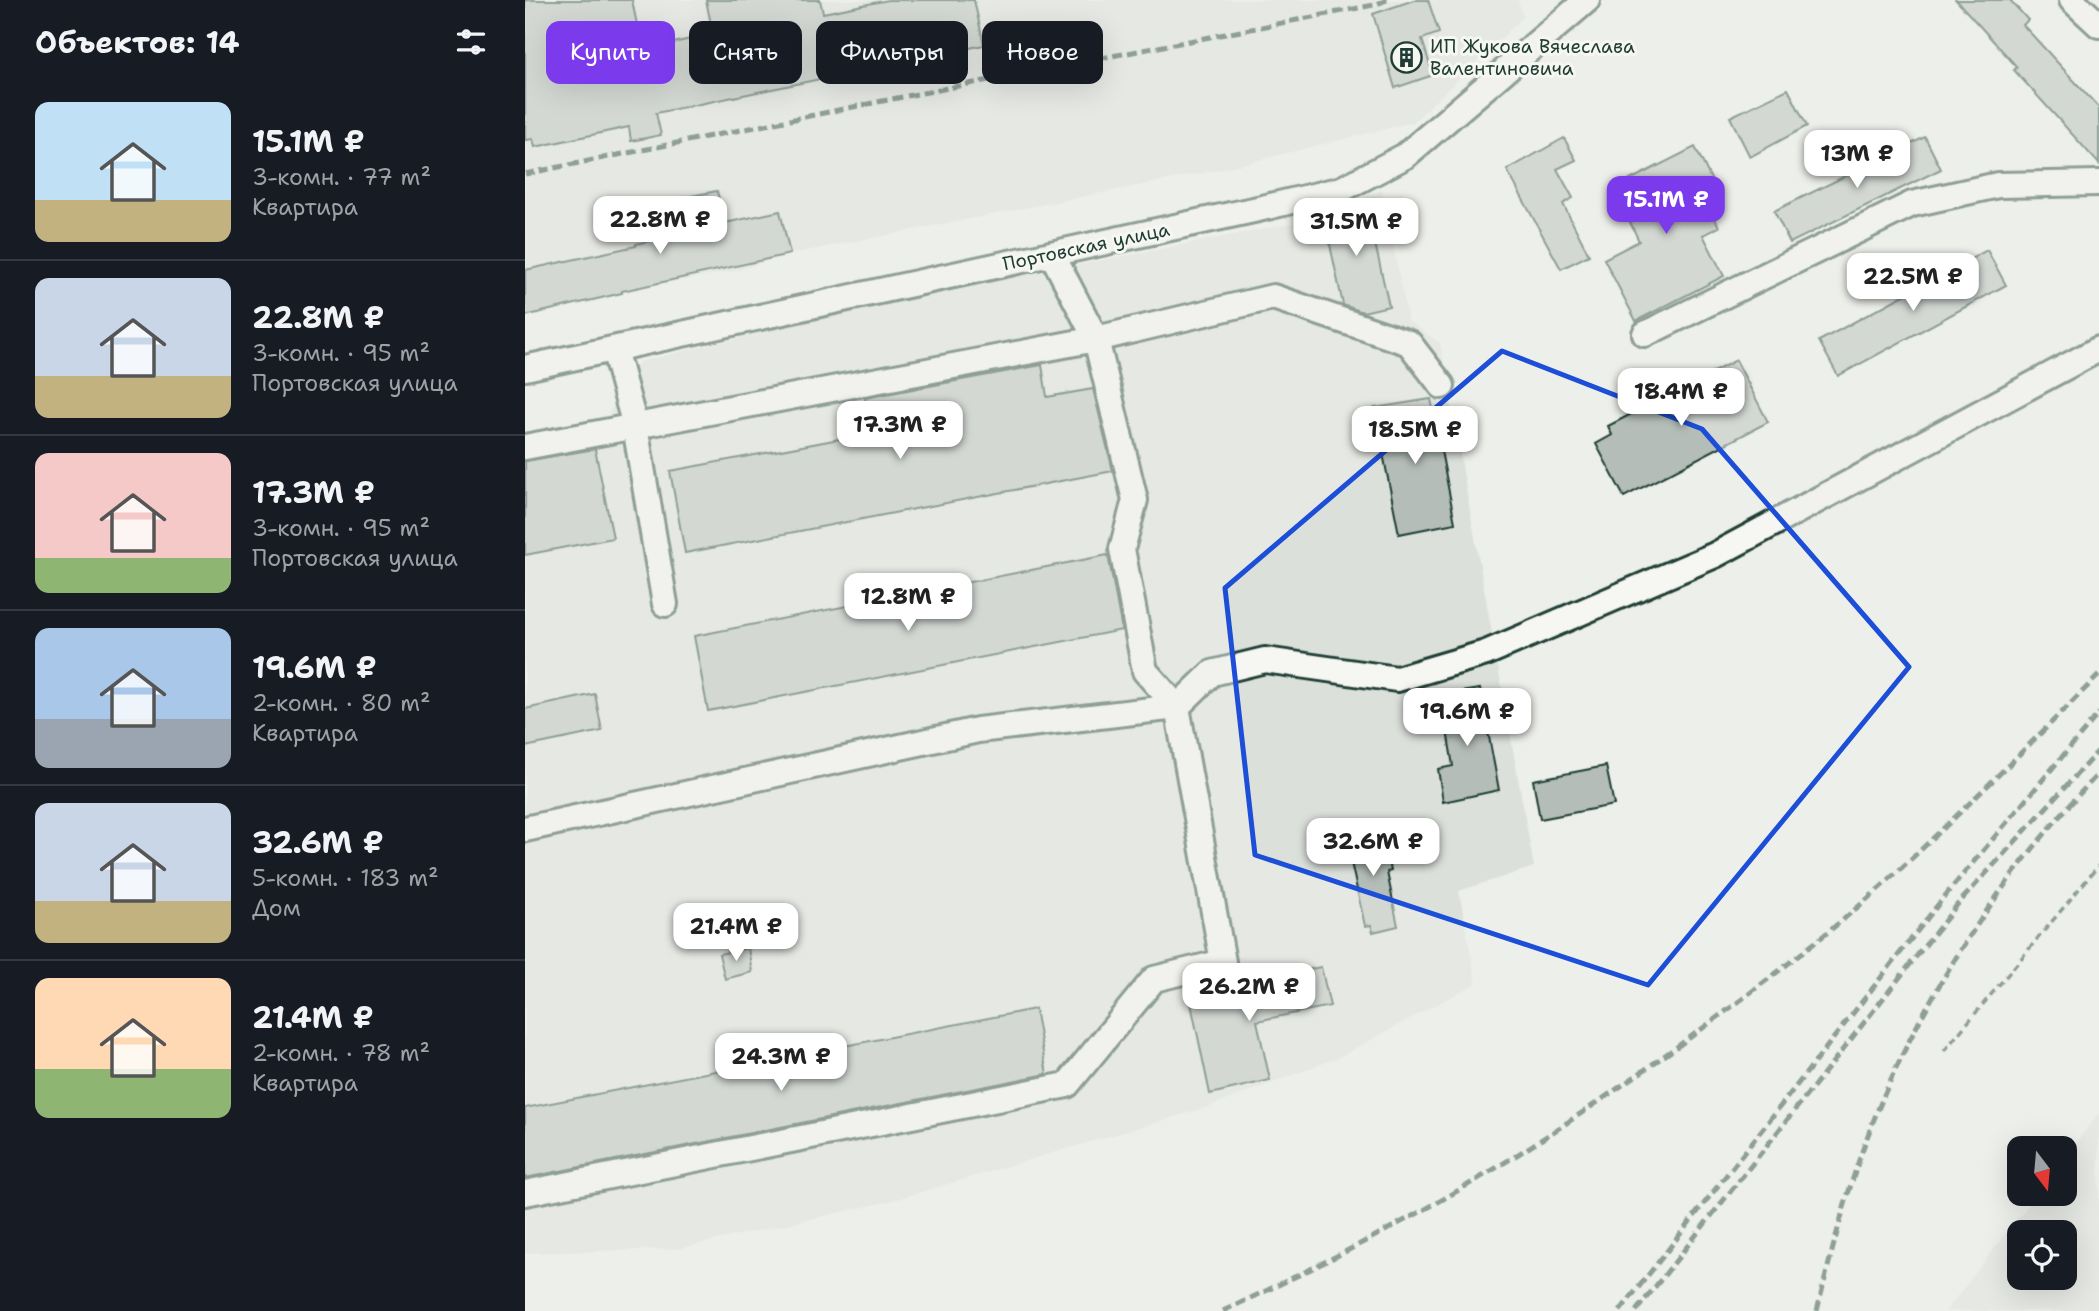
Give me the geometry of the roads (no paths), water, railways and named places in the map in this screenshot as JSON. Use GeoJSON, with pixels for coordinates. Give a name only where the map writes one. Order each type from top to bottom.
{"type":"FeatureCollection","features":[{"type":"Feature","properties":{"kind":"street","name":"Портовская улица"},"geometry":{"type":"LineString","coordinates":[[525,369],[1342,189],[1405,156],[1587,0]]}},
{"type":"Feature","properties":{"kind":"street"},"geometry":{"type":"LineString","coordinates":[[2072,0],[2099,25]]}},
{"type":"Feature","properties":{"kind":"street"},"geometry":{"type":"LineString","coordinates":[[1645,334],[1912,204],[1998,185],[2099,183]]}},
{"type":"Feature","properties":{"kind":"street"},"geometry":{"type":"LineString","coordinates":[[525,1193],[1067,1085],[1154,979],[1223,962],[1177,707],[1145,670],[1122,549],[1135,500],[1096,339],[1052,254]]}},
{"type":"Feature","properties":{"kind":"street"},"geometry":{"type":"LineString","coordinates":[[525,447],[1096,339],[1273,297],[1409,343],[1442,386]]}},
{"type":"Feature","properties":{"kind":"street"},"geometry":{"type":"LineString","coordinates":[[614,349],[635,426],[666,604]]}},
{"type":"Feature","properties":{"kind":"street"},"geometry":{"type":"LineString","coordinates":[[525,829],[978,730],[1177,707],[1212,673],[1265,660],[1397,679],[1486,653],[1715,555],[2099,349]]}},
{"type":"Feature","properties":{"kind":"railway"},"geometry":{"type":"LineString","coordinates":[[525,174],[1374,5],[1387,0]]}},
{"type":"Feature","properties":{"kind":"railway"},"geometry":{"type":"LineString","coordinates":[[1223,1311],[1364,1242],[1480,1178],[1577,1116],[1703,1028],[1794,959],[1883,885],[2099,675]]}},
{"type":"Feature","properties":{"kind":"railway"},"geometry":{"type":"LineString","coordinates":[[1620,1311],[1944,897],[2099,713]]}},
{"type":"Feature","properties":{"kind":"railway"},"geometry":{"type":"LineString","coordinates":[[1636,1311],[1957,905],[2099,750]]}},
{"type":"Feature","properties":{"kind":"railway"},"geometry":{"type":"LineString","coordinates":[[1817,1311],[1839,1226],[1865,1143],[1908,1043],[1934,994],[1994,900],[2028,855],[2099,773]]}},
{"type":"Feature","properties":{"kind":"place","name":"ИП Жукова Вячеслава Валентиновича"},"geometry":{"type":"Point","coordinates":[1407,57]}}]}
